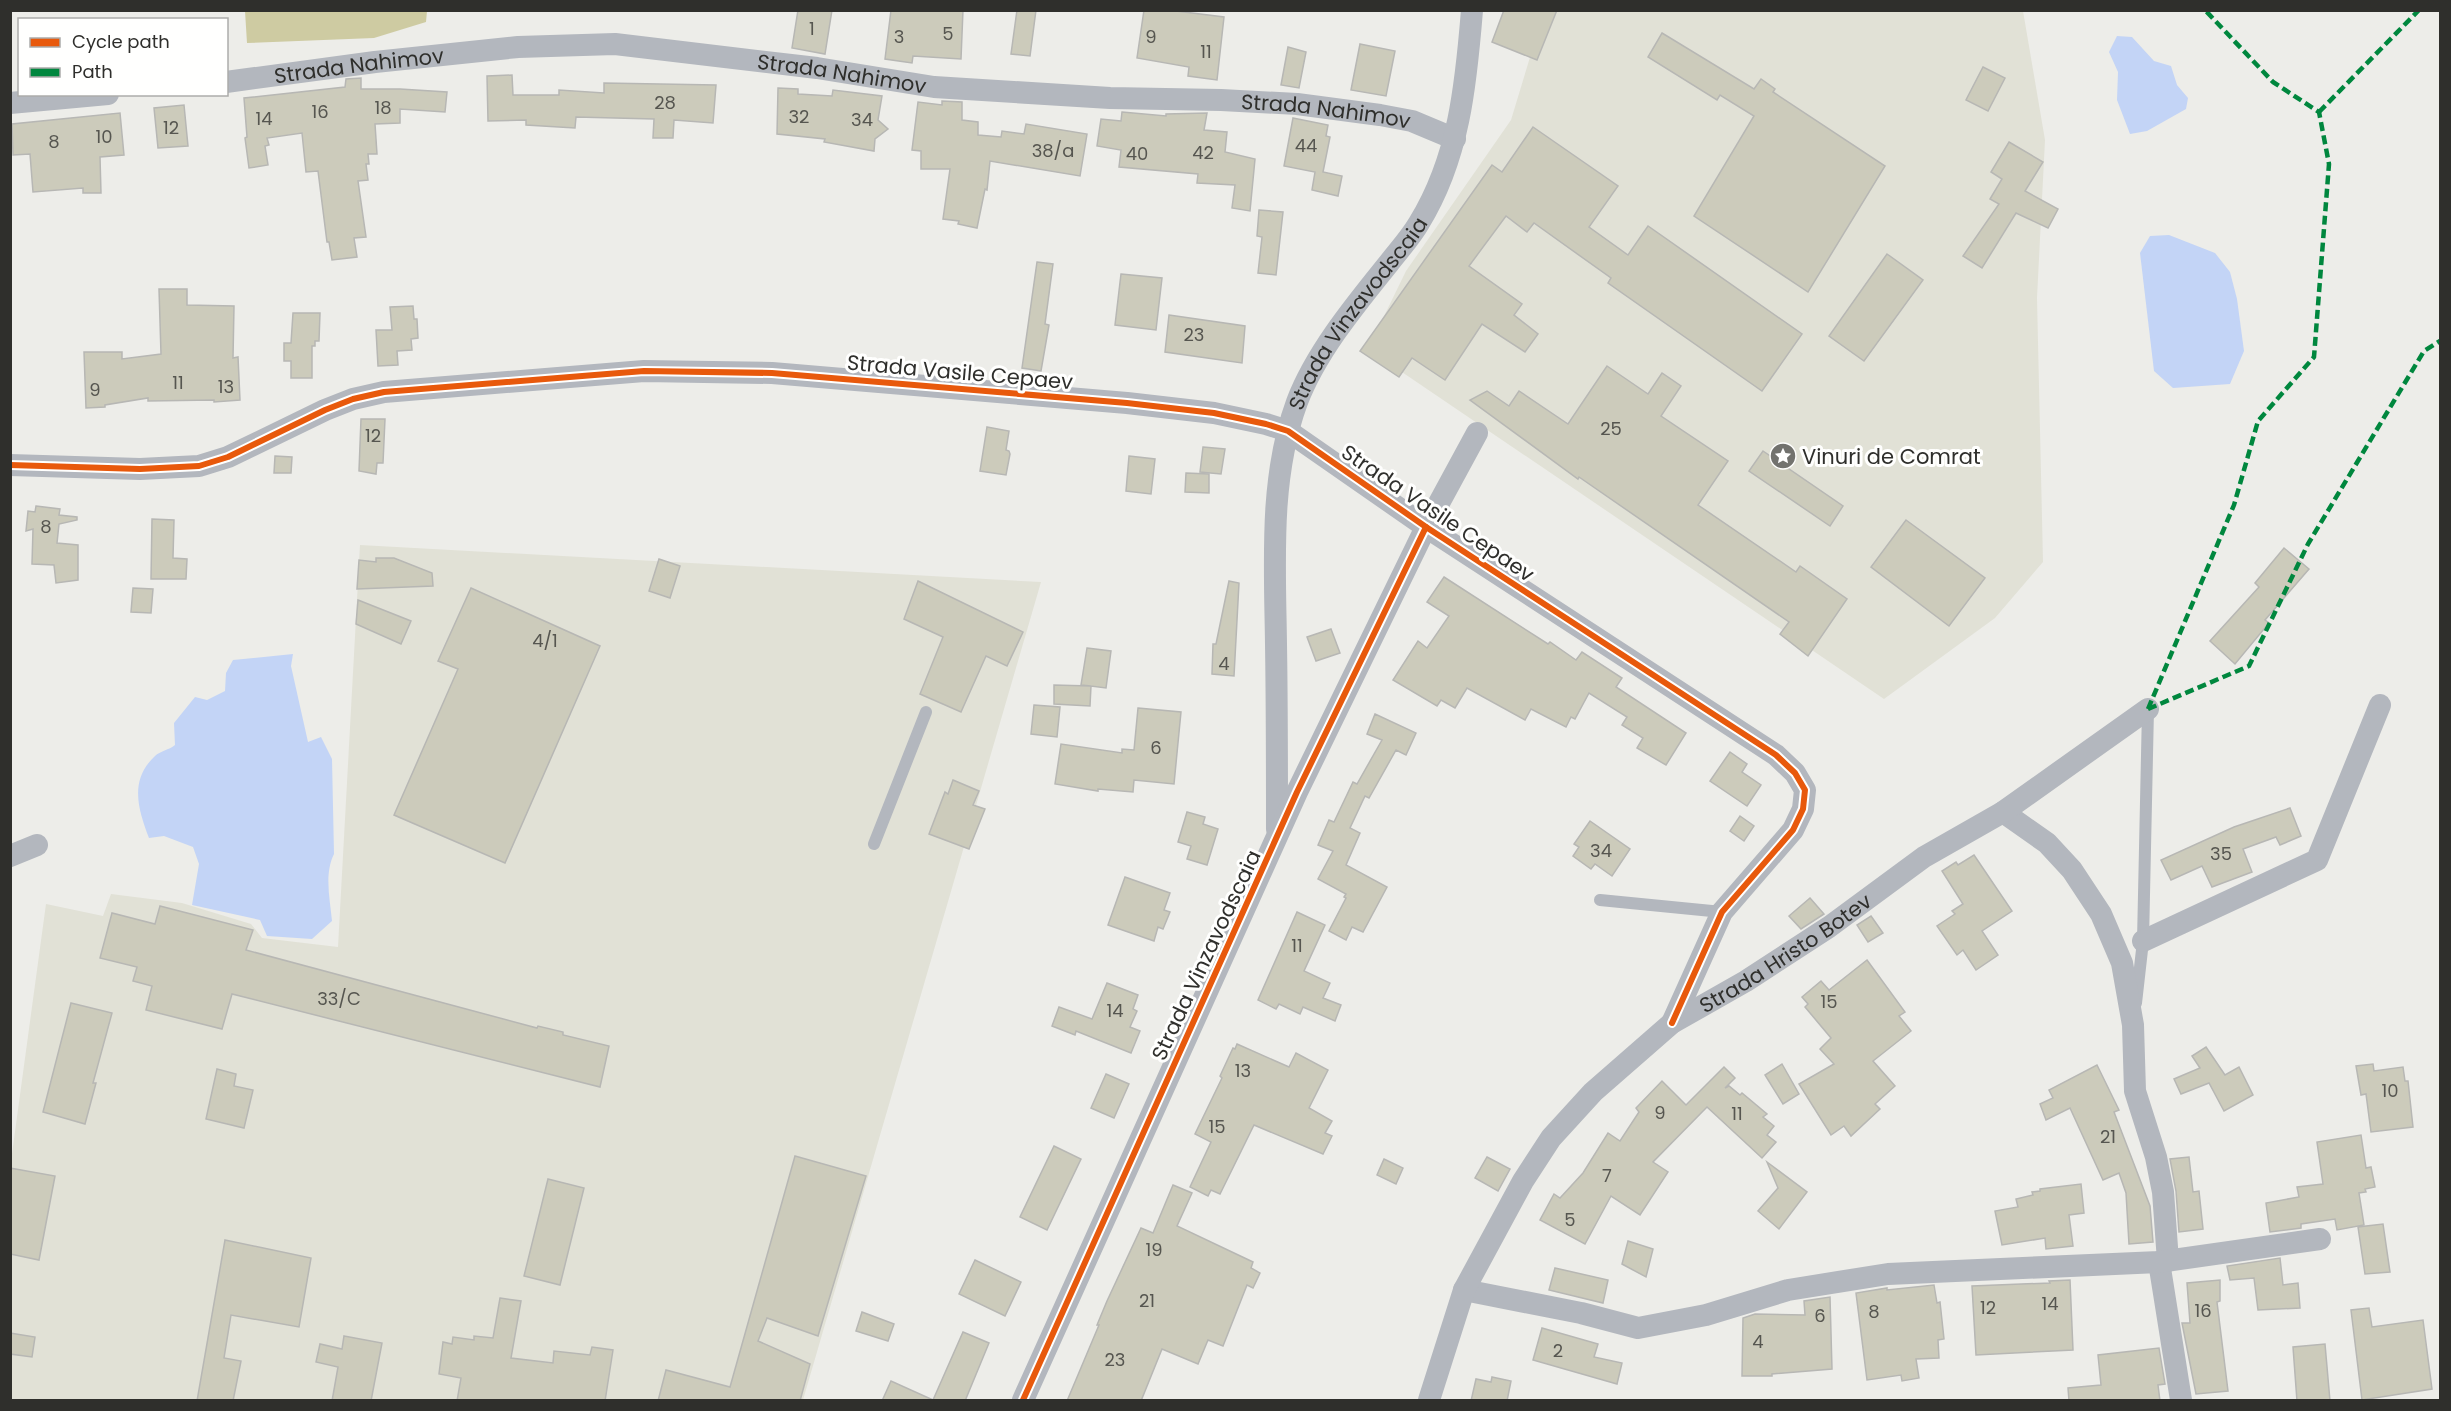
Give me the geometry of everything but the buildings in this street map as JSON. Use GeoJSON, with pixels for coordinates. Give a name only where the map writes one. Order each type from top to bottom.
{"type":"FeatureCollection","features":[{"type":"Feature","properties":{"kind":"street","name":"Strada Vinzavodscaia"},"geometry":{"type":"LineString","coordinates":[[1277,840],[1275,553],[1279,481],[1288,431],[1298,400],[1316,364],[1356,304],[1419,225],[1442,181],[1455,139],[1467,71],[1472,10]]}},
{"type":"Feature","properties":{"kind":"street","name":"Strada Nahimov"},"geometry":{"type":"LineString","coordinates":[[228,82],[375,62],[518,47],[615,44],[818,68],[934,87],[1110,98],[1297,104],[1412,121],[1455,139]]}},
{"type":"Feature","properties":{"kind":"street"},"geometry":{"type":"LineString","coordinates":[[10,103],[86,96]]}},
{"type":"Feature","properties":{"kind":"street","name":"Strada Vasile Cepaev"},"geometry":{"type":"LineString","coordinates":[[10,465],[140,470],[199,466],[228,457],[325,410],[353,399],[384,392],[654,370],[772,373],[1002,391],[1214,413],[1288,431],[1426,527],[1776,755],[1795,773],[1805,790],[1803,809],[1793,830],[1722,912]]}},
{"type":"Feature","properties":{"kind":"street","name":"Strada Vinzavodscaia"},"geometry":{"type":"LineString","coordinates":[[1023,1401],[1302,782],[1426,527],[1477,434]]}},
{"type":"Feature","properties":{"kind":"street"},"geometry":{"type":"LineString","coordinates":[[2144,941],[2317,860],[2380,705]]}},
{"type":"Feature","properties":{"kind":"street","name":"Strada Hristo Botev"},"geometry":{"type":"LineString","coordinates":[[1429,1401],[1464,1290],[1523,1181],[1551,1138],[1593,1092],[1672,1023],[1746,981],[1829,927],[1924,857],[2004,812],[2148,709]]}},
{"type":"Feature","properties":{"kind":"street"},"geometry":{"type":"LineString","coordinates":[[2004,812],[2047,843],[2072,870],[2101,914],[2122,963],[2133,1025],[2134,1091],[2156,1157],[2163,1192],[2163,1262],[2181,1401]]}},
{"type":"Feature","properties":{"kind":"street"},"geometry":{"type":"LineString","coordinates":[[10,856],[37,845]]}},
{"type":"Feature","properties":{"kind":"street"},"geometry":{"type":"LineString","coordinates":[[1672,1023],[1722,912]]}},
{"type":"Feature","properties":{"kind":"street"},"geometry":{"type":"LineString","coordinates":[[1464,1290],[1581,1313],[1638,1328],[1706,1315],[1788,1290],[1888,1274],[2163,1262],[2320,1239]]}},
{"type":"Feature","properties":{"kind":"lane"},"geometry":{"type":"LineString","coordinates":[[2133,1025],[2144,941],[2148,709]]}},
{"type":"Feature","properties":{"kind":"lane"},"geometry":{"type":"LineString","coordinates":[[874,844],[926,712]]}},
{"type":"Feature","properties":{"kind":"lane"},"geometry":{"type":"LineString","coordinates":[[1600,900],[1722,912]]}},
{"type":"Feature","properties":{"kind":"shaded area"},"geometry":{"type":"Polygon","coordinates":[[[245,10],[427,11],[426,22],[374,38],[247,43],[245,10]]]}},
{"type":"Feature","properties":{"kind":"shaded area","name":"Vinuri de Comrat"},"geometry":{"type":"Polygon","coordinates":[[[1544,11],[2023,11],[2045,140],[2037,298],[2043,562],[1995,618],[1884,699],[1368,349],[1406,271],[1511,120],[1544,11]]]}},
{"type":"Feature","properties":{"kind":"shaded area"},"geometry":{"type":"Polygon","coordinates":[[[360,545],[1041,582],[803,1400],[11,1400],[11,1161],[46,904],[103,916],[111,894],[182,903],[251,924],[262,938],[338,947],[360,545]]]}},
{"type":"Feature","properties":{"kind":"water"},"geometry":{"type":"Polygon","coordinates":[[[2117,36],[2132,37],[2154,61],[2171,66],[2177,85],[2188,98],[2186,109],[2147,131],[2130,134],[2117,100],[2118,72],[2109,52],[2117,36]]]}},
{"type":"Feature","properties":{"kind":"water"},"geometry":{"type":"Polygon","coordinates":[[[2169,235],[2215,253],[2230,272],[2237,299],[2244,351],[2230,384],[2173,388],[2154,371],[2140,253],[2150,236],[2169,235]]]}},
{"type":"Feature","properties":{"kind":"water"},"geometry":{"type":"Polygon","coordinates":[[[293,654],[291,666],[308,742],[321,737],[332,759],[334,854],[328,878],[332,921],[312,939],[267,936],[260,920],[192,905],[199,864],[193,847],[164,836],[149,838],[138,795],[142,775],[147,765],[157,754],[175,745],[174,723],[195,697],[207,700],[225,691],[226,673],[233,660],[293,654]]]}},
{"type":"Feature","properties":{"kind":"marked path"},"geometry":{"type":"LineString","coordinates":[[2148,709],[2234,505],[2258,421],[2314,357],[2329,164],[2319,112],[2273,82],[2205,10]]}},
{"type":"Feature","properties":{"kind":"marked path"},"geometry":{"type":"LineString","coordinates":[[2319,112],[2419,10]]}},
{"type":"Feature","properties":{"kind":"marked path"},"geometry":{"type":"LineString","coordinates":[[2148,709],[2249,666],[2308,544],[2424,351],[2440,341]]}},
{"type":"Feature","properties":{"kind":"cycle path"},"geometry":{"type":"LineString","coordinates":[[10,465],[140,469],[199,466],[228,457],[325,410],[353,399],[384,392],[644,371],[772,373],[1127,403],[1214,413],[1288,431],[1426,527],[1776,755],[1795,773],[1805,790],[1803,809],[1793,830],[1722,912],[1672,1023]]}},
{"type":"Feature","properties":{"kind":"cycle path"},"geometry":{"type":"LineString","coordinates":[[1023,1400],[1297,792],[1426,527]]}},
{"type":"Feature","properties":{"kind":"place","name":"Vinuri de Comrat"},"geometry":{"type":"Point","coordinates":[1783,456]}}]}
